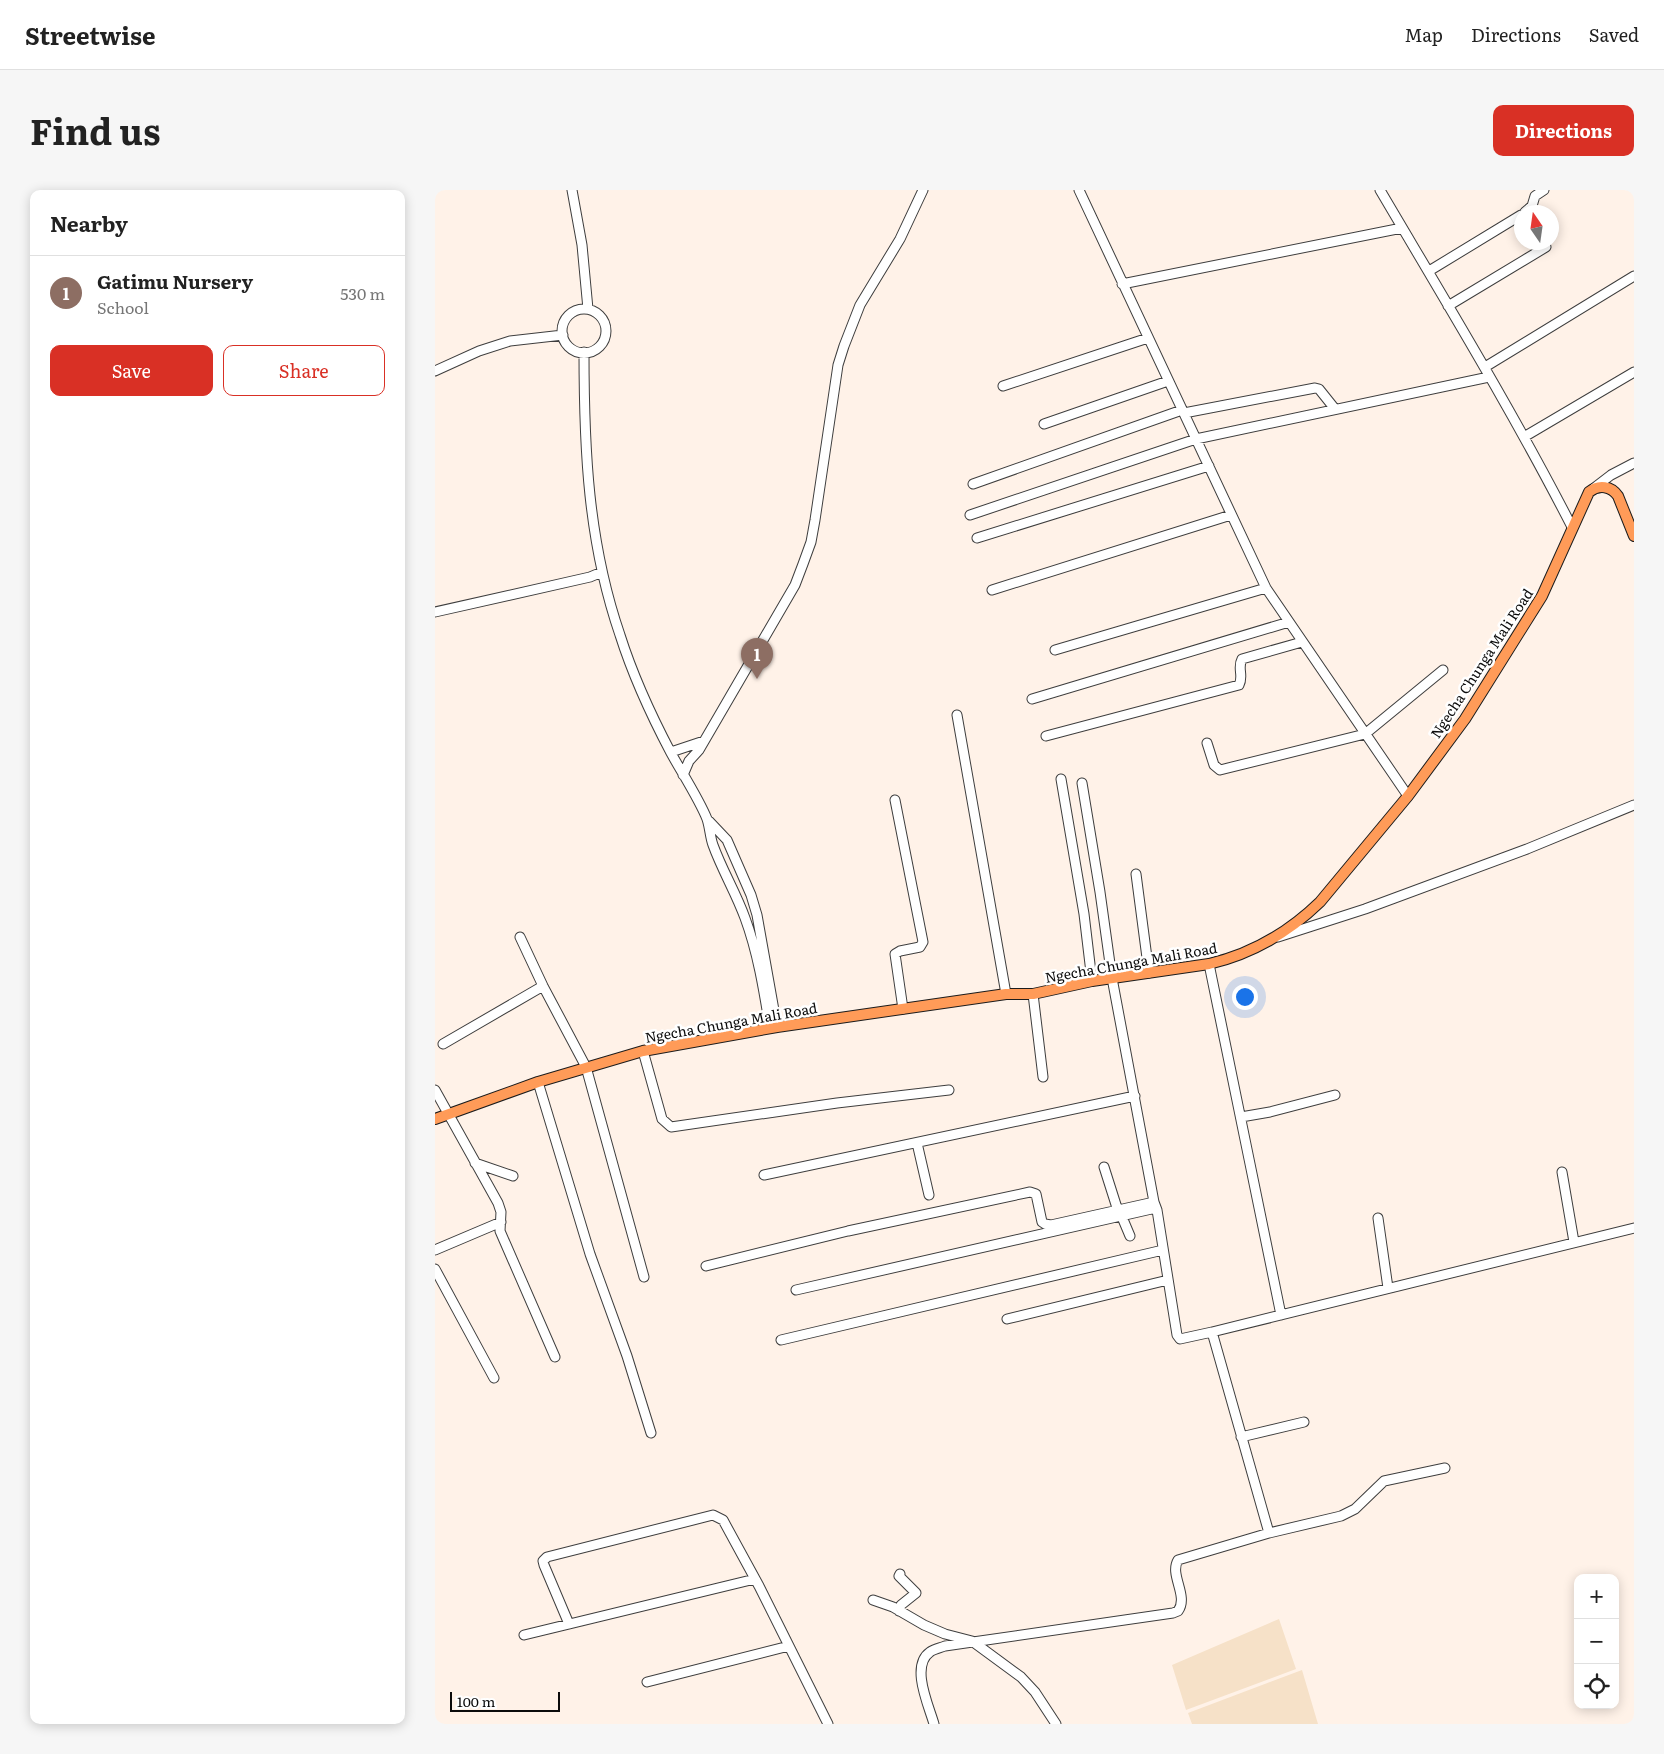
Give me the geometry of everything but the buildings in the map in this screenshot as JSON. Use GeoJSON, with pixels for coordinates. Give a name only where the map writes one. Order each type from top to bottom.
{"type":"FeatureCollection","features":[{"type":"Feature","properties":{"kind":"main road"},"geometry":{"type":"LineString","coordinates":[[1594,488],[1605,487],[1614,491],[1618,496],[1634,536]]}},
{"type":"Feature","properties":{"kind":"main road","name":"Ngecha Chunga Mali Road"},"geometry":{"type":"LineString","coordinates":[[435,1119],[538,1082],[643,1051],[774,1028],[1005,994],[1033,994],[1092,981],[1209,964],[1254,949],[1273,939],[1305,916],[1320,902],[1407,796],[1465,719],[1542,596],[1572,527],[1589,492],[1594,488]]}},
{"type":"Feature","properties":{"kind":"street"},"geometry":{"type":"LineString","coordinates":[[572,190],[582,245],[588,309]]}},
{"type":"Feature","properties":{"kind":"street"},"geometry":{"type":"LineString","coordinates":[[683,775],[689,761],[699,750],[784,605],[801,571],[812,534],[822,479],[838,365],[844,346],[860,305],[900,239],[923,190]]}},
{"type":"Feature","properties":{"kind":"street"},"geometry":{"type":"LineString","coordinates":[[1079,190],[1266,588],[1407,796]]}},
{"type":"Feature","properties":{"kind":"street"},"geometry":{"type":"LineString","coordinates":[[1380,190],[1485,367],[1572,527]]}},
{"type":"Feature","properties":{"kind":"street"},"geometry":{"type":"LineString","coordinates":[[1532,205],[1535,196],[1544,190]]}},
{"type":"Feature","properties":{"kind":"street"},"geometry":{"type":"LineString","coordinates":[[1429,272],[1514,219]]}},
{"type":"Feature","properties":{"kind":"street"},"geometry":{"type":"LineString","coordinates":[[1122,284],[1403,228]]}},
{"type":"Feature","properties":{"kind":"street"},"geometry":{"type":"LineString","coordinates":[[1448,306],[1541,250]]}},
{"type":"Feature","properties":{"kind":"street"},"geometry":{"type":"LineString","coordinates":[[1485,367],[1634,276]]}},
{"type":"Feature","properties":{"kind":"street"},"geometry":{"type":"LineString","coordinates":[[581,309],[595,312],[605,322],[605,336],[597,348],[591,351],[583,352],[571,347],[563,336],[565,322],[569,316],[581,309]]}},
{"type":"Feature","properties":{"kind":"street"},"geometry":{"type":"LineString","coordinates":[[435,371],[479,351],[510,341],[563,336]]}},
{"type":"Feature","properties":{"kind":"street"},"geometry":{"type":"LineString","coordinates":[[1003,386],[1148,338]]}},
{"type":"Feature","properties":{"kind":"street"},"geometry":{"type":"LineString","coordinates":[[583,352],[585,447],[589,495],[602,572],[611,608],[637,682],[655,721],[707,819],[727,840],[751,895],[757,916],[774,1028]]}},
{"type":"Feature","properties":{"kind":"street"},"geometry":{"type":"LineString","coordinates":[[1524,437],[1634,372]]}},
{"type":"Feature","properties":{"kind":"street"},"geometry":{"type":"LineString","coordinates":[[970,515],[1196,439],[1489,377]]}},
{"type":"Feature","properties":{"kind":"street"},"geometry":{"type":"LineString","coordinates":[[1044,424],[1168,381]]}},
{"type":"Feature","properties":{"kind":"street"},"geometry":{"type":"LineString","coordinates":[[973,484],[1183,411],[1315,388],[1319,389],[1335,409]]}},
{"type":"Feature","properties":{"kind":"street"},"geometry":{"type":"LineString","coordinates":[[1594,488],[1611,475],[1634,463]]}},
{"type":"Feature","properties":{"kind":"street"},"geometry":{"type":"LineString","coordinates":[[977,538],[1209,466]]}},
{"type":"Feature","properties":{"kind":"street"},"geometry":{"type":"LineString","coordinates":[[992,590],[1231,515]]}},
{"type":"Feature","properties":{"kind":"street"},"geometry":{"type":"LineString","coordinates":[[435,612],[591,577],[602,572]]}},
{"type":"Feature","properties":{"kind":"street"},"geometry":{"type":"LineString","coordinates":[[1055,650],[1266,588]]}},
{"type":"Feature","properties":{"kind":"street"},"geometry":{"type":"LineString","coordinates":[[1032,699],[1289,622]]}},
{"type":"Feature","properties":{"kind":"street"},"geometry":{"type":"LineString","coordinates":[[1046,736],[1239,685],[1242,679],[1239,665],[1242,659],[1302,642]]}},
{"type":"Feature","properties":{"kind":"street"},"geometry":{"type":"LineString","coordinates":[[1207,743],[1215,765],[1220,770],[1365,734],[1443,670]]}},
{"type":"Feature","properties":{"kind":"street"},"geometry":{"type":"LineString","coordinates":[[957,714],[1005,994]]}},
{"type":"Feature","properties":{"kind":"street"},"geometry":{"type":"LineString","coordinates":[[671,752],[704,741]]}},
{"type":"Feature","properties":{"kind":"street"},"geometry":{"type":"LineString","coordinates":[[1061,779],[1084,914],[1092,981]]}},
{"type":"Feature","properties":{"kind":"street"},"geometry":{"type":"LineString","coordinates":[[1082,782],[1112,978],[1178,1337],[1182,1339],[1212,1332],[1634,1228]]}},
{"type":"Feature","properties":{"kind":"street"},"geometry":{"type":"LineString","coordinates":[[895,800],[923,942],[920,947],[900,951],[895,954],[903,1009]]}},
{"type":"Feature","properties":{"kind":"street"},"geometry":{"type":"LineString","coordinates":[[1273,939],[1365,909],[1527,849],[1634,805]]}},
{"type":"Feature","properties":{"kind":"street"},"geometry":{"type":"LineString","coordinates":[[707,819],[713,845],[746,920],[774,1028]]}},
{"type":"Feature","properties":{"kind":"street"},"geometry":{"type":"LineString","coordinates":[[1136,874],[1149,973]]}},
{"type":"Feature","properties":{"kind":"street"},"geometry":{"type":"LineString","coordinates":[[520,938],[586,1067],[644,1277]]}},
{"type":"Feature","properties":{"kind":"street"},"geometry":{"type":"LineString","coordinates":[[1209,964],[1241,1117],[1255,1197],[1281,1315]]}},
{"type":"Feature","properties":{"kind":"street"},"geometry":{"type":"LineString","coordinates":[[443,1044],[543,986]]}},
{"type":"Feature","properties":{"kind":"street"},"geometry":{"type":"LineString","coordinates":[[1033,994],[1043,1077]]}},
{"type":"Feature","properties":{"kind":"street"},"geometry":{"type":"LineString","coordinates":[[643,1051],[662,1119],[671,1127],[837,1103],[949,1090]]}},
{"type":"Feature","properties":{"kind":"street"},"geometry":{"type":"LineString","coordinates":[[538,1082],[589,1254],[627,1356],[651,1433]]}},
{"type":"Feature","properties":{"kind":"street"},"geometry":{"type":"LineString","coordinates":[[435,1090],[500,1208],[500,1231],[555,1357]]}},
{"type":"Feature","properties":{"kind":"street"},"geometry":{"type":"LineString","coordinates":[[1241,1117],[1270,1112],[1335,1095]]}},
{"type":"Feature","properties":{"kind":"street"},"geometry":{"type":"LineString","coordinates":[[764,1175],[1135,1096]]}},
{"type":"Feature","properties":{"kind":"street"},"geometry":{"type":"LineString","coordinates":[[917,1143],[929,1195]]}},
{"type":"Feature","properties":{"kind":"street"},"geometry":{"type":"LineString","coordinates":[[475,1163],[513,1176]]}},
{"type":"Feature","properties":{"kind":"street"},"geometry":{"type":"LineString","coordinates":[[1104,1167],[1120,1214],[1130,1236]]}},
{"type":"Feature","properties":{"kind":"street"},"geometry":{"type":"LineString","coordinates":[[1562,1172],[1574,1242]]}},
{"type":"Feature","properties":{"kind":"street"},"geometry":{"type":"LineString","coordinates":[[707,1266],[848,1231],[1031,1192],[1036,1194],[1042,1222],[1045,1224],[1060,1224],[1120,1214]]}},
{"type":"Feature","properties":{"kind":"street"},"geometry":{"type":"LineString","coordinates":[[796,1290],[1155,1205]]}},
{"type":"Feature","properties":{"kind":"street"},"geometry":{"type":"LineString","coordinates":[[1378,1218],[1388,1288]]}},
{"type":"Feature","properties":{"kind":"street"},"geometry":{"type":"LineString","coordinates":[[435,1250],[501,1222]]}},
{"type":"Feature","properties":{"kind":"street"},"geometry":{"type":"LineString","coordinates":[[781,1340],[1163,1250]]}},
{"type":"Feature","properties":{"kind":"street"},"geometry":{"type":"LineString","coordinates":[[435,1269],[494,1378]]}},
{"type":"Feature","properties":{"kind":"street"},"geometry":{"type":"LineString","coordinates":[[1007,1319],[1168,1280]]}},
{"type":"Feature","properties":{"kind":"street"},"geometry":{"type":"LineString","coordinates":[[1212,1332],[1269,1533]]}},
{"type":"Feature","properties":{"kind":"street"},"geometry":{"type":"LineString","coordinates":[[1241,1437],[1304,1422]]}},
{"type":"Feature","properties":{"kind":"street"},"geometry":{"type":"LineString","coordinates":[[934,1724],[921,1683],[922,1665],[925,1657],[931,1652],[945,1646],[972,1641],[1178,1611],[1181,1605],[1175,1567],[1178,1560],[1269,1533],[1341,1516],[1355,1509],[1384,1481],[1445,1468]]}},
{"type":"Feature","properties":{"kind":"street"},"geometry":{"type":"LineString","coordinates":[[569,1624],[544,1565],[543,1561],[547,1557],[713,1515],[723,1520],[828,1724]]}},
{"type":"Feature","properties":{"kind":"street"},"geometry":{"type":"LineString","coordinates":[[899,1612],[901,1605],[916,1593],[901,1579],[900,1574]]}},
{"type":"Feature","properties":{"kind":"street"},"geometry":{"type":"LineString","coordinates":[[524,1635],[755,1579]]}},
{"type":"Feature","properties":{"kind":"street"},"geometry":{"type":"LineString","coordinates":[[873,1600],[893,1607],[899,1612],[945,1634],[972,1641],[1021,1677],[1035,1692],[1056,1724]]}},
{"type":"Feature","properties":{"kind":"street"},"geometry":{"type":"LineString","coordinates":[[647,1682],[789,1646]]}},
{"type":"Feature","properties":{"kind":"shaded area"},"geometry":{"type":"Polygon","coordinates":[[[1279,1619],[1296,1669],[1186,1710],[1172,1665],[1279,1619]]]}},
{"type":"Feature","properties":{"kind":"shaded area"},"geometry":{"type":"Polygon","coordinates":[[[1302,1670],[1318,1724],[1192,1724],[1188,1713],[1302,1670]]]}},
{"type":"Feature","properties":{"kind":"place","name":"Gatimu Nursery"},"geometry":{"type":"Point","coordinates":[757,679]}}]}
